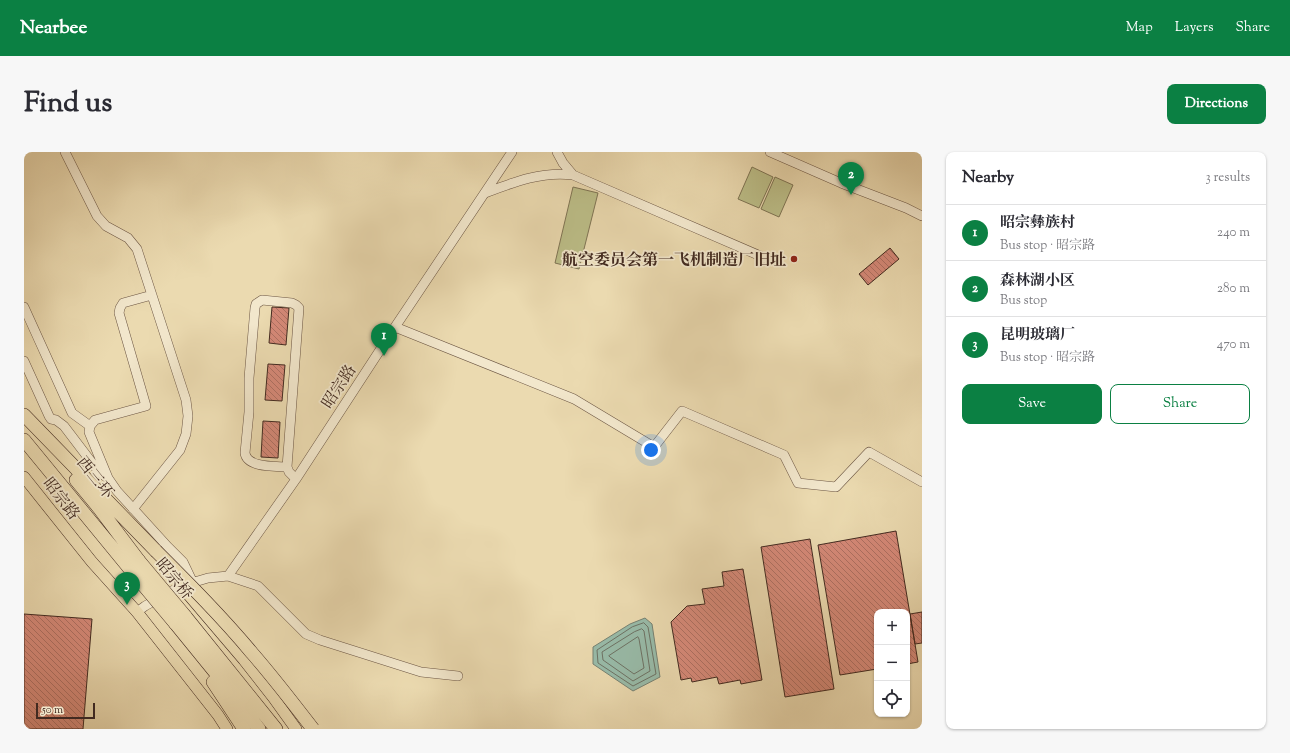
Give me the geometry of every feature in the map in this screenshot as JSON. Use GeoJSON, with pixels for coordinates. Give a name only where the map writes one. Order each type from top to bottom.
{"type":"FeatureCollection","features":[{"type":"Feature","properties":{"kind":"highway"},"geometry":{"type":"LineString","coordinates":[[24,415],[200,596],[273,677],[313,729]]}},
{"type":"Feature","properties":{"kind":"highway","name":"西三环"},"geometry":{"type":"LineString","coordinates":[[24,415],[99,508],[134,565]]}},
{"type":"Feature","properties":{"kind":"highway","name":"西三环"},"geometry":{"type":"LineString","coordinates":[[24,440],[134,565]]}},
{"type":"Feature","properties":{"kind":"highway","name":"昭宗桥"},"geometry":{"type":"LineString","coordinates":[[134,565],[180,620]]}},
{"type":"Feature","properties":{"kind":"highway"},"geometry":{"type":"LineString","coordinates":[[180,620],[244,729]]}},
{"type":"Feature","properties":{"kind":"highway"},"geometry":{"type":"LineString","coordinates":[[180,620],[223,682],[259,729]]}},
{"type":"Feature","properties":{"kind":"highway"},"geometry":{"type":"LineString","coordinates":[[180,620],[276,729]]}},
{"type":"Feature","properties":{"kind":"main road","name":"昭宗路"},"geometry":{"type":"LineString","coordinates":[[24,477],[92,562],[137,612],[228,729]]}},
{"type":"Feature","properties":{"kind":"main road"},"geometry":{"type":"LineString","coordinates":[[181,586],[244,660],[296,729]]}},
{"type":"Feature","properties":{"kind":"street"},"geometry":{"type":"LineString","coordinates":[[65,152],[97,216],[106,226],[128,238],[138,249],[186,400],[188,416],[186,434],[180,450],[133,509]]}},
{"type":"Feature","properties":{"kind":"street","name":"昭宗路"},"geometry":{"type":"LineString","coordinates":[[228,576],[296,479],[512,152]]}},
{"type":"Feature","properties":{"kind":"street"},"geometry":{"type":"LineString","coordinates":[[557,152],[563,163],[573,175]]}},
{"type":"Feature","properties":{"kind":"street"},"geometry":{"type":"LineString","coordinates":[[770,152],[791,156],[841,183],[906,208],[922,216]]}},
{"type":"Feature","properties":{"kind":"street"},"geometry":{"type":"LineString","coordinates":[[484,193],[544,174],[559,173],[573,175],[772,261]]}},
{"type":"Feature","properties":{"kind":"street"},"geometry":{"type":"LineString","coordinates":[[152,295],[123,303],[119,314],[146,406],[95,420],[90,426],[89,432],[108,478],[116,491],[183,562],[193,583]]}},
{"type":"Feature","properties":{"kind":"street"},"geometry":{"type":"LineString","coordinates":[[288,467],[258,465],[245,457],[249,412],[249,378],[255,308],[256,304],[262,300],[292,303],[298,308],[288,467],[289,472],[296,479]]}},
{"type":"Feature","properties":{"kind":"street"},"geometry":{"type":"LineString","coordinates":[[24,307],[72,413],[90,426]]}},
{"type":"Feature","properties":{"kind":"street"},"geometry":{"type":"LineString","coordinates":[[395,327],[574,398],[654,447],[682,411],[784,455],[798,483],[836,487],[869,452],[922,482]]}},
{"type":"Feature","properties":{"kind":"street"},"geometry":{"type":"LineString","coordinates":[[24,361],[49,416],[64,426],[99,472],[108,478]]}},
{"type":"Feature","properties":{"kind":"street"},"geometry":{"type":"LineString","coordinates":[[137,612],[181,586],[208,578],[228,576],[258,586],[306,634],[320,640],[420,672],[458,676]]}},
{"type":"Feature","properties":{"kind":"green space"},"geometry":{"type":"Polygon","coordinates":[[[752,167],[773,177],[759,208],[738,199],[752,167]]]}},
{"type":"Feature","properties":{"kind":"green space"},"geometry":{"type":"Polygon","coordinates":[[[775,177],[793,185],[779,217],[761,209],[775,177]]]}},
{"type":"Feature","properties":{"kind":"green space"},"geometry":{"type":"Polygon","coordinates":[[[573,187],[598,193],[579,269],[555,263],[573,187]]]}},
{"type":"Feature","properties":{"kind":"water"},"geometry":{"type":"Polygon","coordinates":[[[645,618],[652,624],[660,677],[633,691],[593,664],[593,647],[630,624],[645,618]]]}},
{"type":"Feature","properties":{"kind":"building"},"geometry":{"type":"Polygon","coordinates":[[[890,248],[899,259],[868,285],[859,274],[890,248]]]}},
{"type":"Feature","properties":{"kind":"building"},"geometry":{"type":"Polygon","coordinates":[[[272,307],[289,308],[286,345],[269,343],[272,307]]]}},
{"type":"Feature","properties":{"kind":"building"},"geometry":{"type":"Polygon","coordinates":[[[268,364],[285,365],[282,401],[265,400],[268,364]]]}},
{"type":"Feature","properties":{"kind":"building"},"geometry":{"type":"Polygon","coordinates":[[[263,421],[280,422],[278,458],[261,457],[263,421]]]}},
{"type":"Feature","properties":{"kind":"building"},"geometry":{"type":"Polygon","coordinates":[[[896,531],[909,609],[874,609],[874,669],[840,675],[818,545],[896,531]]]}},
{"type":"Feature","properties":{"kind":"building"},"geometry":{"type":"Polygon","coordinates":[[[810,539],[834,689],[785,697],[761,547],[810,539]]]}},
{"type":"Feature","properties":{"kind":"building"},"geometry":{"type":"Polygon","coordinates":[[[743,569],[762,680],[741,684],[740,680],[719,684],[717,677],[692,682],[691,678],[681,680],[671,622],[687,606],[705,604],[702,589],[724,586],[722,572],[743,569]]]}},
{"type":"Feature","properties":{"kind":"building"},"geometry":{"type":"Polygon","coordinates":[[[922,612],[922,643],[915,644],[910,614],[922,612]]]}},
{"type":"Feature","properties":{"kind":"building"},"geometry":{"type":"Polygon","coordinates":[[[24,614],[92,619],[83,729],[24,729],[24,614]]]}},
{"type":"Feature","properties":{"kind":"building"},"geometry":{"type":"Polygon","coordinates":[[[910,614],[918,662],[910,663],[910,614]]]}},
{"type":"Feature","properties":{"kind":"place","name":"森林湖小区"},"geometry":{"type":"Point","coordinates":[851,195]}},
{"type":"Feature","properties":{"kind":"place","name":"航空委员会第一飞机制造厂旧址"},"geometry":{"type":"Point","coordinates":[794,259]}},
{"type":"Feature","properties":{"kind":"place","name":"昭宗彝族村"},"geometry":{"type":"Point","coordinates":[384,356]}},
{"type":"Feature","properties":{"kind":"place","name":"昆明玻璃厂"},"geometry":{"type":"Point","coordinates":[127,605]}}]}
